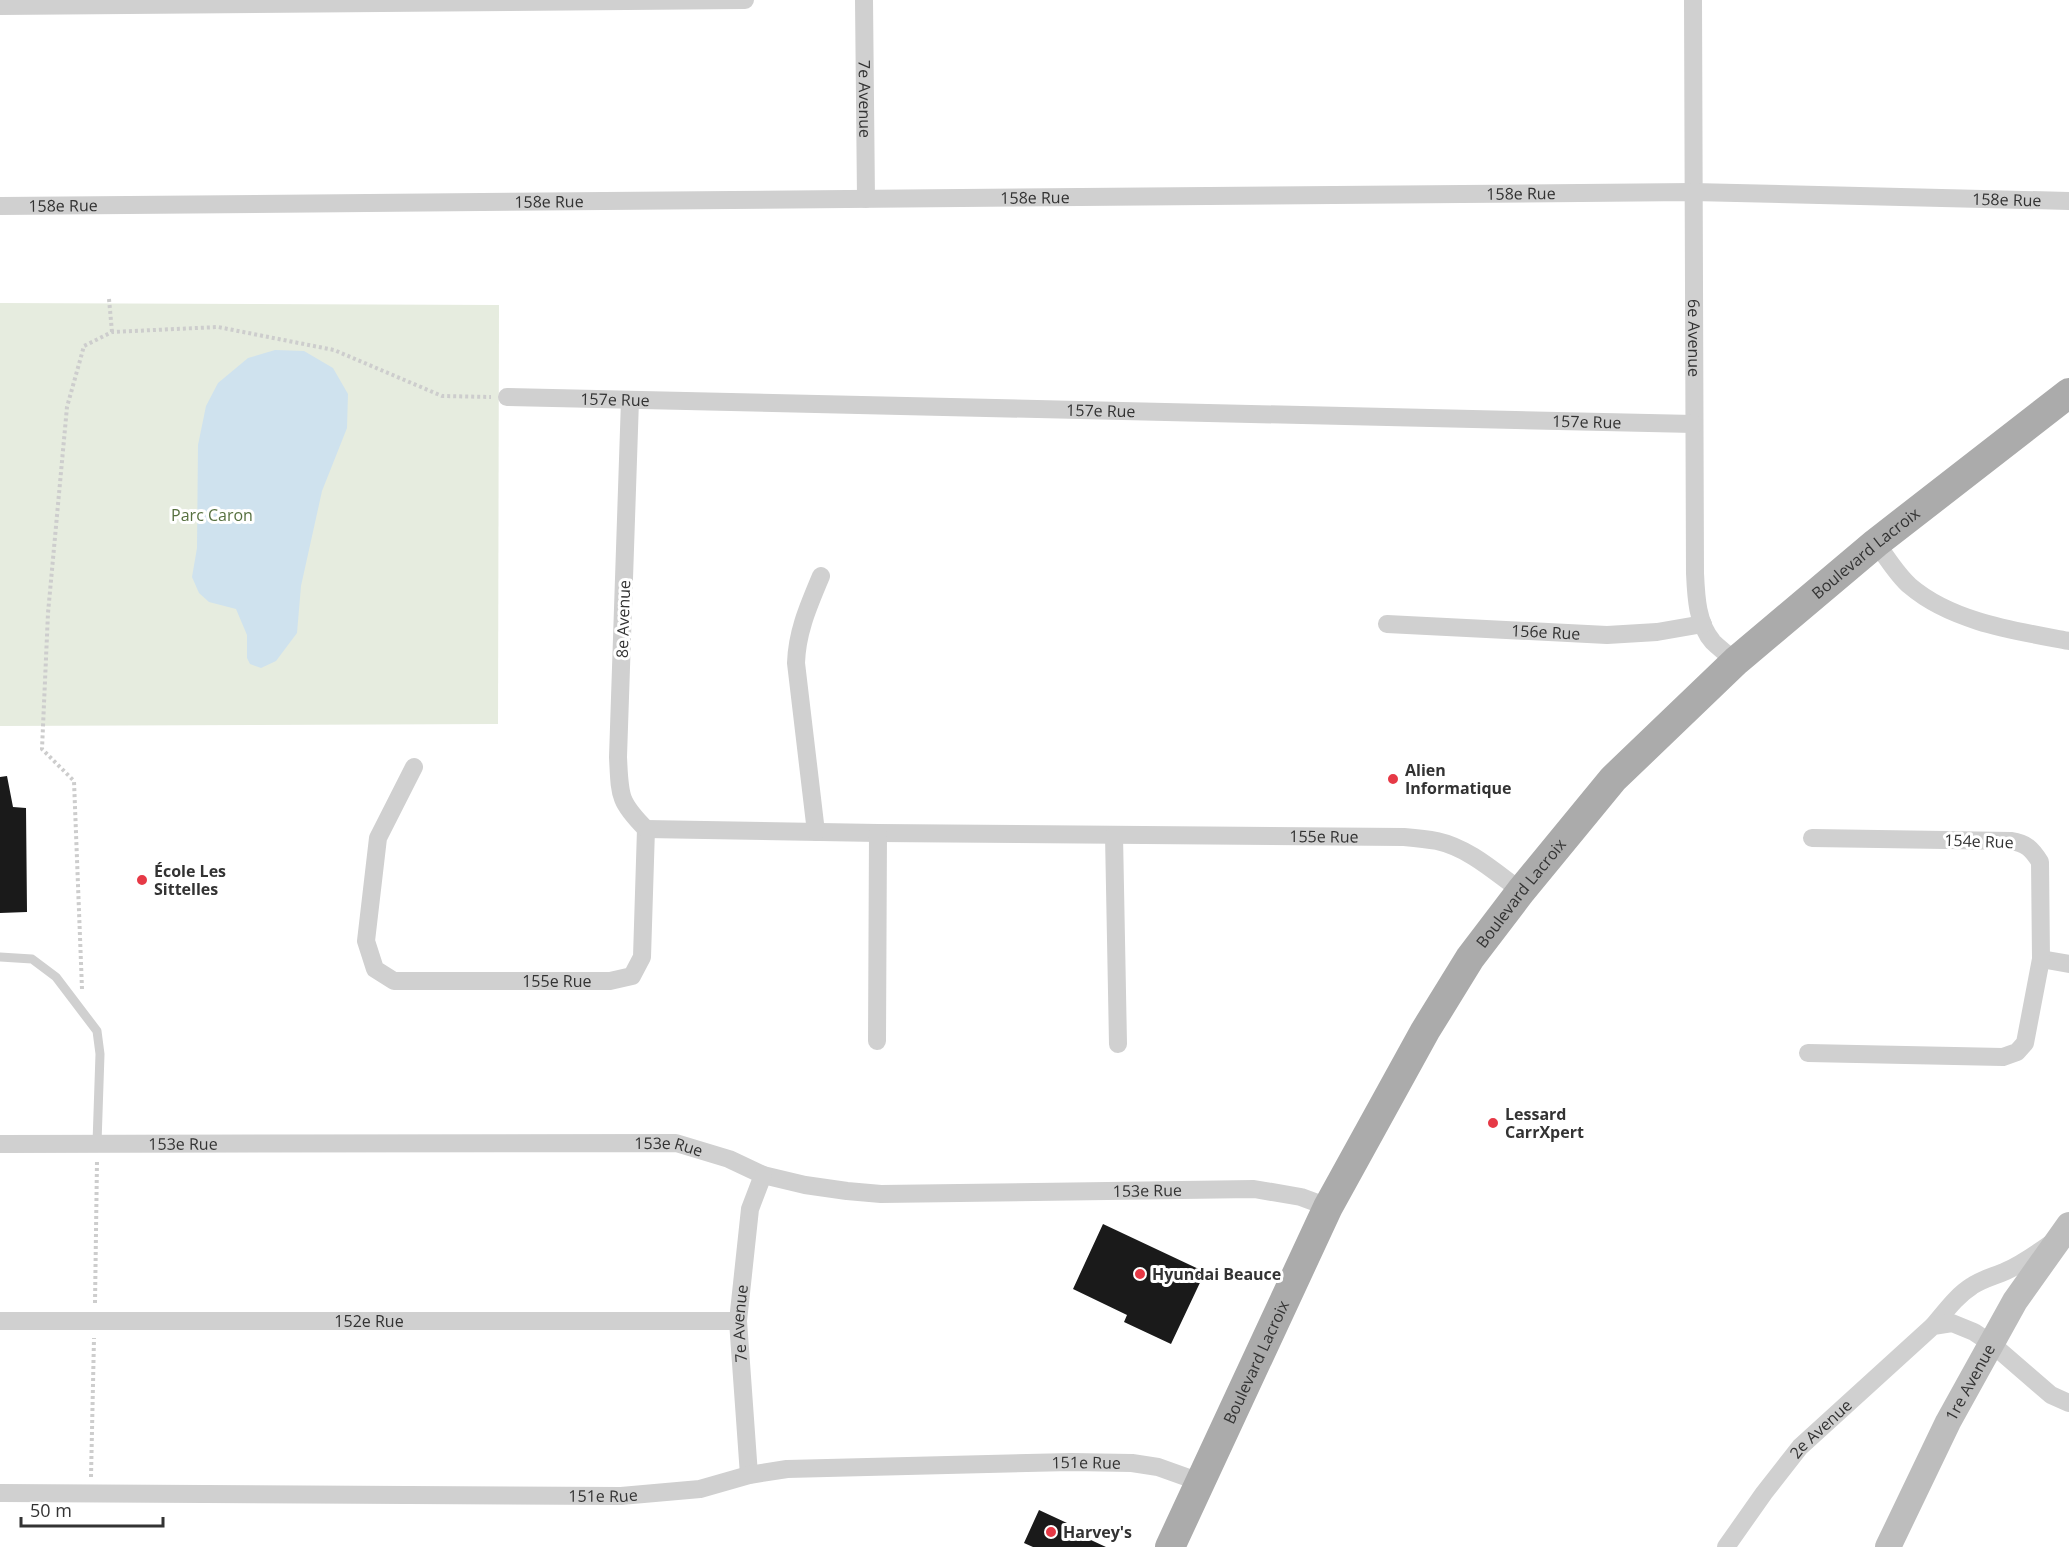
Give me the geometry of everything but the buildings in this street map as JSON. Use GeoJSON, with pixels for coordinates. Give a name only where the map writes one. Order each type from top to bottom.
{"type":"FeatureCollection","features":[{"type":"Feature","properties":{"kind":"main road","name":"Boulevard Lacroix"},"geometry":{"type":"LineString","coordinates":[[1170,1547],[1328,1207],[1425,1031],[1470,958],[1521,891],[1613,779],[1736,661],[1876,543],[2069,393]]}},
{"type":"Feature","properties":{"kind":"street"},"geometry":{"type":"LineString","coordinates":[[0,6],[745,0]]}},
{"type":"Feature","properties":{"kind":"street","name":"7e Avenue"},"geometry":{"type":"LineString","coordinates":[[864,0],[866,198]]}},
{"type":"Feature","properties":{"kind":"street","name":"6e Avenue"},"geometry":{"type":"LineString","coordinates":[[1693,0],[1696,601],[1703,624],[1712,641],[1736,661]]}},
{"type":"Feature","properties":{"kind":"street","name":"158e Rue"},"geometry":{"type":"LineString","coordinates":[[0,206],[1693,192],[2069,201]]}},
{"type":"Feature","properties":{"kind":"street","name":"157e Rue"},"geometry":{"type":"LineString","coordinates":[[507,397],[1694,424]]}},
{"type":"Feature","properties":{"kind":"street","name":"8e Avenue"},"geometry":{"type":"LineString","coordinates":[[630,400],[618,757],[620,788],[624,803],[646,829]]}},
{"type":"Feature","properties":{"kind":"street"},"geometry":{"type":"LineString","coordinates":[[1876,543],[1909,586],[1932,601],[1992,627],[2069,641]]}},
{"type":"Feature","properties":{"kind":"street"},"geometry":{"type":"LineString","coordinates":[[816,832],[796,663],[797,643],[802,622],[821,576]]}},
{"type":"Feature","properties":{"kind":"street","name":"156e Rue"},"geometry":{"type":"LineString","coordinates":[[1387,624],[1607,635],[1657,632],[1703,624]]}},
{"type":"Feature","properties":{"kind":"street","name":"155e Rue"},"geometry":{"type":"LineString","coordinates":[[414,767],[378,838],[366,941],[375,969],[394,981],[610,981],[632,976],[642,957],[646,829],[1404,837],[1437,841],[1456,847],[1472,855],[1521,891]]}},
{"type":"Feature","properties":{"kind":"street"},"geometry":{"type":"LineString","coordinates":[[877,1041],[878,833]]}},
{"type":"Feature","properties":{"kind":"street"},"geometry":{"type":"LineString","coordinates":[[1114,835],[1118,1044]]}},
{"type":"Feature","properties":{"kind":"street","name":"154e Rue"},"geometry":{"type":"LineString","coordinates":[[1809,1053],[2003,1057],[2017,1052],[2025,1043],[2041,959],[2040,862],[2024,843],[1812,838]]}},
{"type":"Feature","properties":{"kind":"street"},"geometry":{"type":"LineString","coordinates":[[2041,959],[2069,964]]}},
{"type":"Feature","properties":{"kind":"street","name":"153e Rue"},"geometry":{"type":"LineString","coordinates":[[0,1143],[676,1143],[729,1159],[763,1175],[805,1185],[847,1191],[881,1194],[1254,1189],[1301,1197],[1328,1207]]}},
{"type":"Feature","properties":{"kind":"street","name":"7e Avenue"},"geometry":{"type":"LineString","coordinates":[[749,1475],[738,1321],[750,1209],[763,1175]]}},
{"type":"Feature","properties":{"kind":"street","name":"2e Avenue"},"geometry":{"type":"LineString","coordinates":[[1726,1547],[1800,1447],[1840,1408],[1933,1326],[1970,1287],[2032,1257],[2064,1231]]}},
{"type":"Feature","properties":{"kind":"street","name":"1re Avenue"},"geometry":{"type":"LineString","coordinates":[[1888,1547],[1948,1422],[2015,1301],[2064,1231]]}},
{"type":"Feature","properties":{"kind":"street","name":"152e Rue"},"geometry":{"type":"LineString","coordinates":[[0,1321],[738,1321]]}},
{"type":"Feature","properties":{"kind":"street"},"geometry":{"type":"LineString","coordinates":[[1933,1326],[1952,1323],[1974,1332],[1992,1344],[2051,1395],[2069,1402]]}},
{"type":"Feature","properties":{"kind":"street","name":"151e Rue"},"geometry":{"type":"LineString","coordinates":[[0,1493],[621,1496],[700,1489],[749,1475],[788,1469],[1071,1462],[1132,1463],[1158,1467],[1200,1482]]}},
{"type":"Feature","properties":{"kind":"lane"},"geometry":{"type":"LineString","coordinates":[[0,957],[32,959],[56,977],[97,1031],[100,1054],[97,1143]]}},
{"type":"Feature","properties":{"kind":"path"},"geometry":{"type":"LineString","coordinates":[[109,299],[112,332]]}},
{"type":"Feature","properties":{"kind":"path"},"geometry":{"type":"LineString","coordinates":[[83,1013],[74,782],[42,749],[42,738],[48,613],[67,407],[84,346],[112,332],[218,327],[334,350],[442,396],[507,397]]}},
{"type":"Feature","properties":{"kind":"green space","name":"Parc Caron"},"geometry":{"type":"Polygon","coordinates":[[[0,303],[499,305],[498,724],[0,726],[0,303]]]}},
{"type":"Feature","properties":{"kind":"water"},"geometry":{"type":"Polygon","coordinates":[[[275,350],[304,351],[333,368],[348,394],[347,428],[322,491],[301,586],[297,633],[276,661],[261,668],[250,664],[247,658],[247,635],[236,609],[209,602],[199,593],[192,577],[197,548],[198,445],[206,406],[218,383],[248,358],[275,350]]]}},
{"type":"Feature","properties":{"kind":"place","name":"Alien Informatique"},"geometry":{"type":"Point","coordinates":[1393,779]}},
{"type":"Feature","properties":{"kind":"place","name":"École Les Sittelles"},"geometry":{"type":"Point","coordinates":[142,880]}},
{"type":"Feature","properties":{"kind":"place","name":"Lessard CarrXpert"},"geometry":{"type":"Point","coordinates":[1493,1123]}},
{"type":"Feature","properties":{"kind":"place","name":"Hyundai Beauce"},"geometry":{"type":"Point","coordinates":[1140,1274]}},
{"type":"Feature","properties":{"kind":"place","name":"Harvey's"},"geometry":{"type":"Point","coordinates":[1051,1532]}}]}
